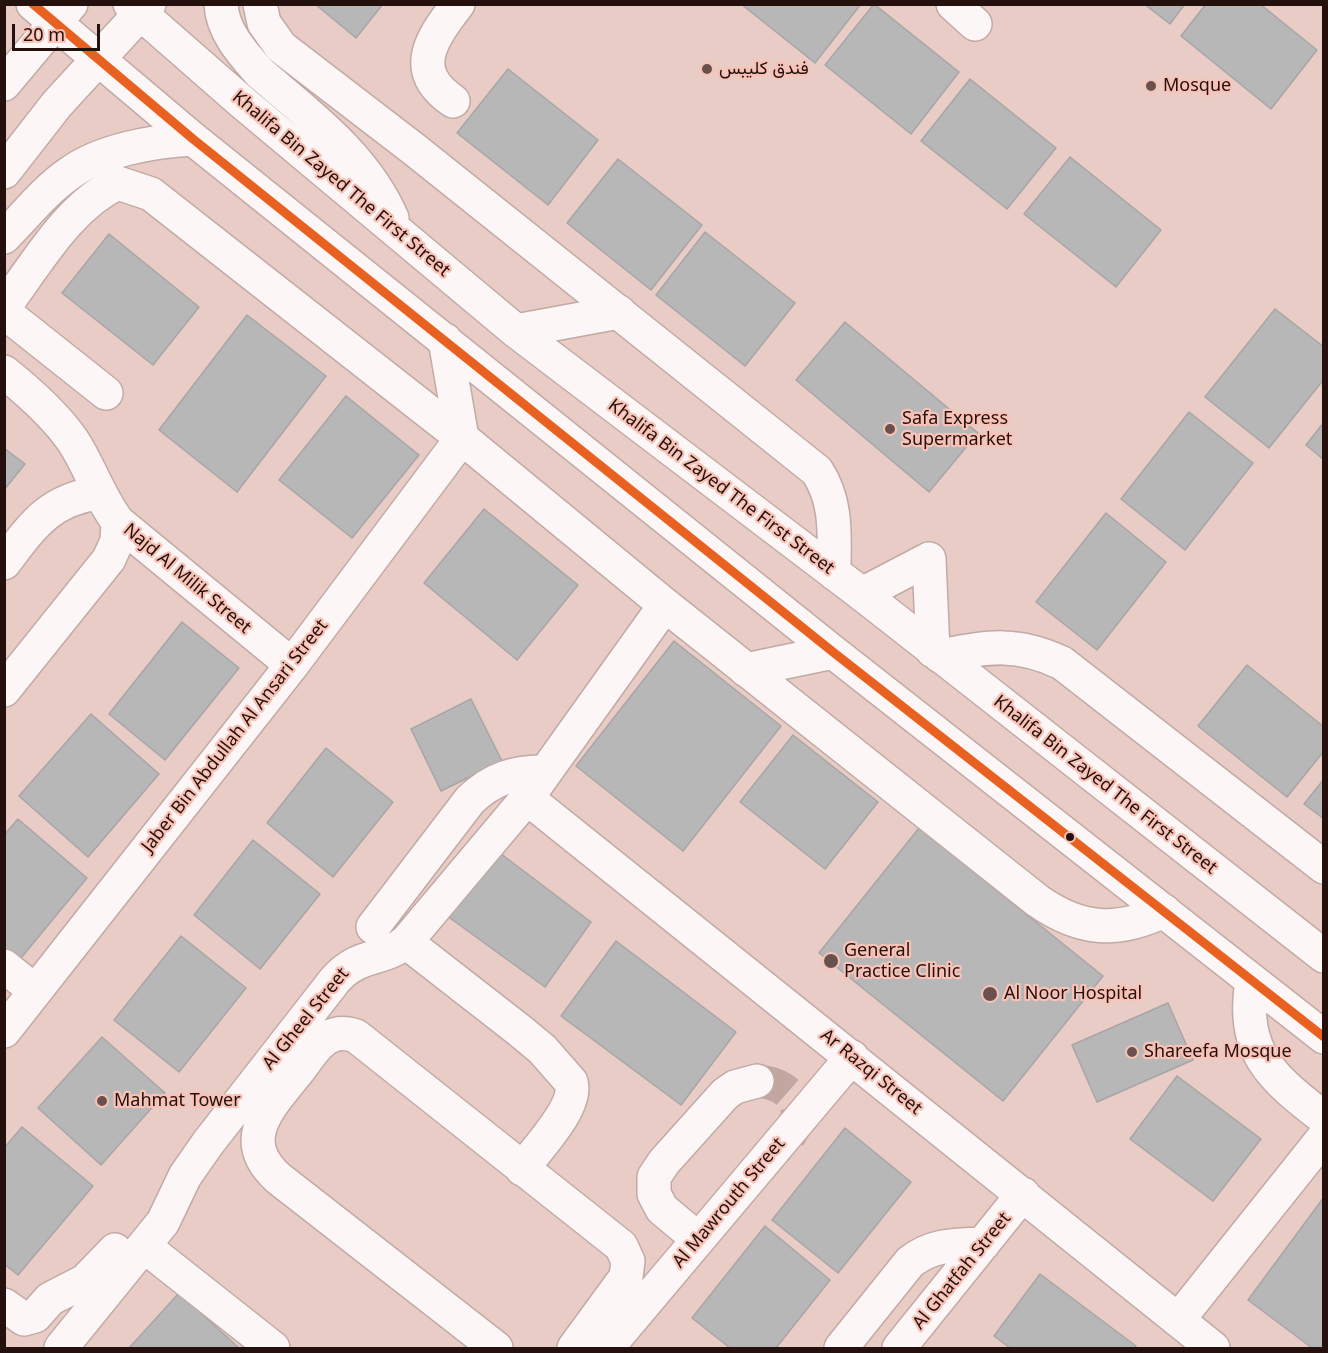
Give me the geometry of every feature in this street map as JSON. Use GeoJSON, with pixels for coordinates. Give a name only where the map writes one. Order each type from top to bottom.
{"type":"FeatureCollection","features":[{"type":"Feature","properties":{"kind":"street"},"geometry":{"type":"LineString","coordinates":[[221,4],[233,40],[260,73],[349,151],[378,190],[397,231]]}},
{"type":"Feature","properties":{"kind":"street"},"geometry":{"type":"LineString","coordinates":[[260,4],[264,23],[281,48],[415,150],[817,471],[832,500],[834,573]]}},
{"type":"Feature","properties":{"kind":"street"},"geometry":{"type":"LineString","coordinates":[[453,101],[435,85],[428,62],[433,38],[458,4]]}},
{"type":"Feature","properties":{"kind":"street"},"geometry":{"type":"LineString","coordinates":[[4,172],[57,104],[98,60],[140,7]]}},
{"type":"Feature","properties":{"kind":"street","name":"Khalifa Bin Zayed The First Street"},"geometry":{"type":"LineString","coordinates":[[140,7],[397,231],[516,331],[862,594],[1323,956]]}},
{"type":"Feature","properties":{"kind":"street"},"geometry":{"type":"LineString","coordinates":[[4,84],[53,11],[98,60],[193,139],[833,652],[1323,1037]]}},
{"type":"Feature","properties":{"kind":"street"},"geometry":{"type":"LineString","coordinates":[[4,237],[55,185],[89,162],[144,145],[193,139]]}},
{"type":"Feature","properties":{"kind":"street"},"geometry":{"type":"LineString","coordinates":[[4,307],[67,224],[94,198],[118,183],[134,186],[151,194],[462,438],[665,605],[1054,912],[1090,926],[1109,927],[1128,925],[1164,911]]}},
{"type":"Feature","properties":{"kind":"street"},"geometry":{"type":"LineString","coordinates":[[4,312],[106,393]]}},
{"type":"Feature","properties":{"kind":"street"},"geometry":{"type":"LineString","coordinates":[[516,331],[619,312]]}},
{"type":"Feature","properties":{"kind":"street"},"geometry":{"type":"LineString","coordinates":[[445,340],[462,438]]}},
{"type":"Feature","properties":{"kind":"street","name":"Najd Al Milik Street"},"geometry":{"type":"LineString","coordinates":[[4,372],[64,430],[74,443],[98,493],[118,522],[292,665]]}},
{"type":"Feature","properties":{"kind":"street","name":"Jaber Bin Abdullah Al Ansari Street"},"geometry":{"type":"LineString","coordinates":[[4,1031],[292,665],[462,438]]}},
{"type":"Feature","properties":{"kind":"street"},"geometry":{"type":"LineString","coordinates":[[4,563],[31,528],[48,512],[68,500],[98,493]]}},
{"type":"Feature","properties":{"kind":"street"},"geometry":{"type":"LineString","coordinates":[[4,690],[109,559],[117,541],[118,522]]}},
{"type":"Feature","properties":{"kind":"street"},"geometry":{"type":"LineString","coordinates":[[862,594],[929,559],[936,653],[994,646],[1018,647],[1041,653],[1062,663],[1323,867]]}},
{"type":"Feature","properties":{"kind":"street"},"geometry":{"type":"LineString","coordinates":[[389,941],[527,798],[665,605]]}},
{"type":"Feature","properties":{"kind":"street"},"geometry":{"type":"LineString","coordinates":[[746,669],[833,652]]}},
{"type":"Feature","properties":{"kind":"street"},"geometry":{"type":"LineString","coordinates":[[389,941],[470,800],[482,788],[512,774],[545,772]]}},
{"type":"Feature","properties":{"kind":"street","name":"Ar Razqi Street"},"geometry":{"type":"LineString","coordinates":[[527,798],[1213,1348]]}},
{"type":"Feature","properties":{"kind":"street"},"geometry":{"type":"LineString","coordinates":[[389,941],[543,1049],[573,1088],[570,1105],[522,1169]]}},
{"type":"Feature","properties":{"kind":"street","name":"Al Gheel Street"},"geometry":{"type":"LineString","coordinates":[[61,1348],[134,1243],[169,1212],[185,1176],[202,1151],[335,980],[354,963],[389,941]]}},
{"type":"Feature","properties":{"kind":"street"},"geometry":{"type":"LineString","coordinates":[[4,966],[35,991]]}},
{"type":"Feature","properties":{"kind":"street"},"geometry":{"type":"LineString","coordinates":[[1252,981],[1248,1004],[1249,1028],[1256,1050],[1268,1070],[1284,1088],[1323,1118]]}},
{"type":"Feature","properties":{"kind":"street"},"geometry":{"type":"LineString","coordinates":[[496,1348],[269,1170],[259,1150],[259,1127],[263,1117],[324,1040],[331,1035],[348,1034],[363,1042],[621,1246],[628,1261],[626,1277],[574,1348]]}},
{"type":"Feature","properties":{"kind":"street","name":"Al Mawrouth Street"},"geometry":{"type":"LineString","coordinates":[[607,1348],[852,1057]]}},
{"type":"Feature","properties":{"kind":"street"},"geometry":{"type":"LineString","coordinates":[[699,1239],[662,1209],[654,1194],[654,1177],[664,1162],[725,1094],[735,1087],[757,1081]]}},
{"type":"Feature","properties":{"kind":"street"},"geometry":{"type":"LineString","coordinates":[[1178,1320],[1323,1137]]}},
{"type":"Feature","properties":{"kind":"street","name":"Al Ghatfah Street"},"geometry":{"type":"LineString","coordinates":[[913,1344],[983,1244],[1023,1194]]}},
{"type":"Feature","properties":{"kind":"street"},"geometry":{"type":"LineString","coordinates":[[4,1305],[24,1318],[35,1316],[50,1299],[77,1287],[134,1243],[273,1348]]}},
{"type":"Feature","properties":{"kind":"street"},"geometry":{"type":"LineString","coordinates":[[841,1348],[910,1262],[919,1255],[941,1246],[983,1244]]}},
{"type":"Feature","properties":{"kind":"building"},"geometry":{"type":"Polygon","coordinates":[[[315,4],[383,4],[356,38],[315,4]]]}},
{"type":"Feature","properties":{"kind":"building"},"geometry":{"type":"Polygon","coordinates":[[[741,4],[861,4],[815,63],[741,4]]]}},
{"type":"Feature","properties":{"kind":"building"},"geometry":{"type":"Polygon","coordinates":[[[874,4],[959,72],[911,134],[825,65],[874,4]]]}},
{"type":"Feature","properties":{"kind":"building"},"geometry":{"type":"Polygon","coordinates":[[[1144,4],[1185,4],[1170,24],[1144,4]]]}},
{"type":"Feature","properties":{"kind":"building"},"geometry":{"type":"Polygon","coordinates":[[[1206,4],[1260,4],[1317,50],[1271,109],[1181,36],[1206,4]]]}},
{"type":"Feature","properties":{"kind":"building"},"geometry":{"type":"Polygon","coordinates":[[[508,69],[598,140],[548,205],[457,133],[508,69]]]}},
{"type":"Feature","properties":{"kind":"building"},"geometry":{"type":"Polygon","coordinates":[[[970,79],[1056,148],[1007,209],[921,141],[970,79]]]}},
{"type":"Feature","properties":{"kind":"building"},"geometry":{"type":"Polygon","coordinates":[[[1070,157],[1161,230],[1116,287],[1024,214],[1070,157]]]}},
{"type":"Feature","properties":{"kind":"building"},"geometry":{"type":"Polygon","coordinates":[[[618,159],[702,225],[651,290],[567,223],[618,159]]]}},
{"type":"Feature","properties":{"kind":"building"},"geometry":{"type":"Polygon","coordinates":[[[705,232],[795,303],[745,366],[656,295],[705,232]]]}},
{"type":"Feature","properties":{"kind":"building"},"geometry":{"type":"Polygon","coordinates":[[[109,234],[199,307],[153,365],[62,293],[109,234]]]}},
{"type":"Feature","properties":{"kind":"building"},"geometry":{"type":"Polygon","coordinates":[[[1275,309],[1324,347],[1324,379],[1269,448],[1205,397],[1275,309]]]}},
{"type":"Feature","properties":{"kind":"building"},"geometry":{"type":"Polygon","coordinates":[[[247,315],[326,376],[237,492],[159,430],[247,315]]]}},
{"type":"Feature","properties":{"kind":"building"},"geometry":{"type":"Polygon","coordinates":[[[845,322],[978,433],[929,492],[796,380],[845,322]]]}},
{"type":"Feature","properties":{"kind":"building"},"geometry":{"type":"Polygon","coordinates":[[[346,396],[419,455],[352,538],[279,480],[346,396]]]}},
{"type":"Feature","properties":{"kind":"building"},"geometry":{"type":"Polygon","coordinates":[[[1189,412],[1253,463],[1185,550],[1121,499],[1189,412]]]}},
{"type":"Feature","properties":{"kind":"building"},"geometry":{"type":"Polygon","coordinates":[[[1324,422],[1324,460],[1306,445],[1324,422]]]}},
{"type":"Feature","properties":{"kind":"building"},"geometry":{"type":"Polygon","coordinates":[[[4,448],[25,464],[4,490],[4,448]]]}},
{"type":"Feature","properties":{"kind":"building"},"geometry":{"type":"Polygon","coordinates":[[[484,509],[578,585],[517,660],[424,583],[484,509]]]}},
{"type":"Feature","properties":{"kind":"building"},"geometry":{"type":"Polygon","coordinates":[[[1106,513],[1166,562],[1097,650],[1036,602],[1106,513]]]}},
{"type":"Feature","properties":{"kind":"building"},"geometry":{"type":"Polygon","coordinates":[[[182,622],[239,668],[165,760],[109,714],[182,622]]]}},
{"type":"Feature","properties":{"kind":"building"},"geometry":{"type":"Polygon","coordinates":[[[674,641],[781,726],[683,851],[576,766],[674,641]]]}},
{"type":"Feature","properties":{"kind":"building"},"geometry":{"type":"Polygon","coordinates":[[[1247,665],[1324,727],[1324,751],[1287,797],[1198,726],[1247,665]]]}},
{"type":"Feature","properties":{"kind":"building"},"geometry":{"type":"Polygon","coordinates":[[[471,699],[502,761],[441,791],[411,729],[471,699]]]}},
{"type":"Feature","properties":{"kind":"building"},"geometry":{"type":"Polygon","coordinates":[[[91,714],[159,774],[88,857],[19,796],[91,714]]]}},
{"type":"Feature","properties":{"kind":"building"},"geometry":{"type":"Polygon","coordinates":[[[793,735],[878,802],[825,869],[740,802],[793,735]]]}},
{"type":"Feature","properties":{"kind":"building"},"geometry":{"type":"Polygon","coordinates":[[[326,748],[393,802],[333,877],[267,823],[326,748]]]}},
{"type":"Feature","properties":{"kind":"building"},"geometry":{"type":"Polygon","coordinates":[[[1324,779],[1324,819],[1304,804],[1324,779]]]}},
{"type":"Feature","properties":{"kind":"building"},"geometry":{"type":"Polygon","coordinates":[[[18,819],[87,878],[16,964],[4,954],[4,835],[18,819]]]}},
{"type":"Feature","properties":{"kind":"building"},"geometry":{"type":"Polygon","coordinates":[[[919,828],[1103,976],[1003,1101],[819,953],[919,828]]]}},
{"type":"Feature","properties":{"kind":"building"},"geometry":{"type":"Polygon","coordinates":[[[253,840],[320,894],[260,969],[194,915],[253,840]]]}},
{"type":"Feature","properties":{"kind":"building"},"geometry":{"type":"Polygon","coordinates":[[[492,847],[591,922],[545,987],[443,913],[492,847]]]}},
{"type":"Feature","properties":{"kind":"building"},"geometry":{"type":"Polygon","coordinates":[[[181,936],[246,988],[179,1072],[114,1020],[181,936]]]}},
{"type":"Feature","properties":{"kind":"building"},"geometry":{"type":"Polygon","coordinates":[[[616,941],[736,1032],[681,1105],[561,1016],[616,941]]]}},
{"type":"Feature","properties":{"kind":"building","name":"Shareefa Mosque"},"geometry":{"type":"Polygon","coordinates":[[[1168,1003],[1193,1060],[1097,1102],[1072,1045],[1168,1003]]]}},
{"type":"Feature","properties":{"kind":"building","name":"Mahmat Tower"},"geometry":{"type":"Polygon","coordinates":[[[102,1037],[165,1093],[101,1165],[38,1108],[102,1037]]]}},
{"type":"Feature","properties":{"kind":"building"},"geometry":{"type":"Polygon","coordinates":[[[1177,1076],[1261,1139],[1213,1201],[1130,1139],[1177,1076]]]}},
{"type":"Feature","properties":{"kind":"building"},"geometry":{"type":"Polygon","coordinates":[[[22,1127],[93,1186],[18,1275],[4,1264],[4,1148],[22,1127]]]}},
{"type":"Feature","properties":{"kind":"building"},"geometry":{"type":"Polygon","coordinates":[[[845,1128],[911,1182],[838,1273],[772,1220],[845,1128]]]}},
{"type":"Feature","properties":{"kind":"building"},"geometry":{"type":"Polygon","coordinates":[[[1324,1197],[1324,1348],[1312,1348],[1248,1300],[1324,1197]]]}},
{"type":"Feature","properties":{"kind":"building"},"geometry":{"type":"Polygon","coordinates":[[[765,1226],[830,1280],[776,1348],[730,1348],[692,1318],[765,1226]]]}},
{"type":"Feature","properties":{"kind":"building"},"geometry":{"type":"Polygon","coordinates":[[[1040,1274],[1136,1346],[1134,1348],[1010,1348],[994,1336],[1040,1274]]]}},
{"type":"Feature","properties":{"kind":"building"},"geometry":{"type":"Polygon","coordinates":[[[179,1293],[239,1348],[129,1348],[179,1293]]]}},
{"type":"Feature","properties":{"kind":"tunnel"},"geometry":{"type":"LineString","coordinates":[[757,1081],[781,1087],[794,1101],[797,1119],[786,1141]]}},
{"type":"Feature","properties":{"kind":"transit line"},"geometry":{"type":"LineString","coordinates":[[33,4],[193,139],[833,652],[1324,1037]]}},
{"type":"Feature","properties":{"kind":"place","name":"فندق كليبس"},"geometry":{"type":"Point","coordinates":[707,69]}},
{"type":"Feature","properties":{"kind":"place","name":"Mosque"},"geometry":{"type":"Point","coordinates":[1151,86]}},
{"type":"Feature","properties":{"kind":"place","name":"Safa Express Supermarket"},"geometry":{"type":"Point","coordinates":[890,429]}},
{"type":"Feature","properties":{"kind":"place","name":"General Practice Clinic"},"geometry":{"type":"Point","coordinates":[831,961]}},
{"type":"Feature","properties":{"kind":"place","name":"Al Noor Hospital"},"geometry":{"type":"Point","coordinates":[990,994]}},
{"type":"Feature","properties":{"kind":"place","name":"Shareefa Mosque"},"geometry":{"type":"Point","coordinates":[1132,1052]}},
{"type":"Feature","properties":{"kind":"place","name":"Mahmat Tower"},"geometry":{"type":"Point","coordinates":[102,1101]}}]}
